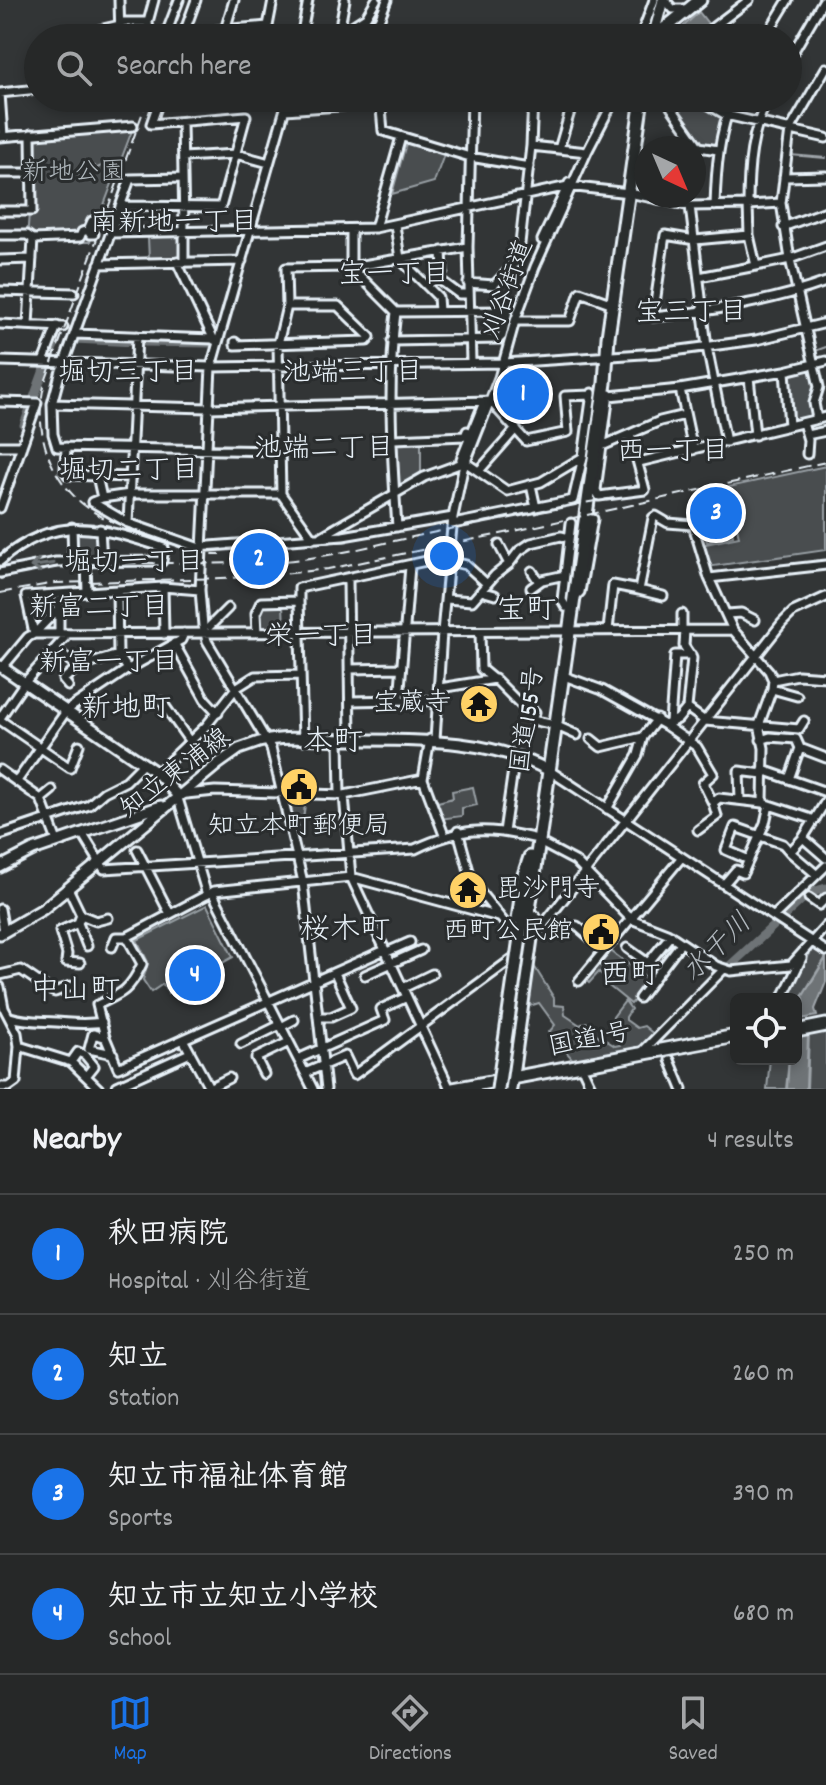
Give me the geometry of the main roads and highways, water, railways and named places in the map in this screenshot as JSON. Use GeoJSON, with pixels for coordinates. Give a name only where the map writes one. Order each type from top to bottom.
{"type":"FeatureCollection","features":[{"type":"Feature","properties":{"kind":"highway"},"geometry":{"type":"LineString","coordinates":[[669,24],[700,0]]}},
{"type":"Feature","properties":{"kind":"highway","name":"国道155号"},"geometry":{"type":"LineString","coordinates":[[502,1086],[607,364],[640,112]]}},
{"type":"Feature","properties":{"kind":"highway","name":"国道155号"},"geometry":{"type":"LineString","coordinates":[[553,725],[564,676],[567,630]]}},
{"type":"Feature","properties":{"kind":"highway"},"geometry":{"type":"LineString","coordinates":[[502,1086],[515,937],[524,875],[534,857]]}},
{"type":"Feature","properties":{"kind":"highway"},"geometry":{"type":"LineString","coordinates":[[502,1086],[531,941],[539,875],[534,857]]}},
{"type":"Feature","properties":{"kind":"highway"},"geometry":{"type":"LineString","coordinates":[[802,1025],[826,1023]]}},
{"type":"Feature","properties":{"kind":"highway"},"geometry":{"type":"LineString","coordinates":[[802,1029],[826,1023]]}},
{"type":"Feature","properties":{"kind":"highway","name":"国道1号"},"geometry":{"type":"LineString","coordinates":[[502,1086],[641,1053],[730,1037]]}},
{"type":"Feature","properties":{"kind":"highway","name":"国道1号"},"geometry":{"type":"LineString","coordinates":[[451,1089],[502,1086],[730,1044]]}},
{"type":"Feature","properties":{"kind":"main road"},"geometry":{"type":"LineString","coordinates":[[656,24],[664,0]]}},
{"type":"Feature","properties":{"kind":"main road"},"geometry":{"type":"LineString","coordinates":[[1,666],[157,773],[177,795]]}},
{"type":"Feature","properties":{"kind":"main road","name":"知立東浦線"},"geometry":{"type":"LineString","coordinates":[[2,933],[43,909],[177,795],[239,749],[266,740],[433,740],[515,756],[547,770]]}},
{"type":"Feature","properties":{"kind":"main road"},"geometry":{"type":"LineString","coordinates":[[0,867],[57,841],[166,805]]}},
{"type":"Feature","properties":{"kind":"waterway"},"geometry":{"type":"LineString","coordinates":[[366,24],[374,18],[383,0]]}},
{"type":"Feature","properties":{"kind":"waterway"},"geometry":{"type":"LineString","coordinates":[[108,24],[116,22]]}},
{"type":"Feature","properties":{"kind":"waterway"},"geometry":{"type":"LineString","coordinates":[[790,155],[826,158]]}},
{"type":"Feature","properties":{"kind":"waterway"},"geometry":{"type":"LineString","coordinates":[[97,168],[104,165],[114,168]]}},
{"type":"Feature","properties":{"kind":"waterway"},"geometry":{"type":"LineString","coordinates":[[78,177],[88,166],[95,166]]}},
{"type":"Feature","properties":{"kind":"waterway"},"geometry":{"type":"LineString","coordinates":[[49,357],[57,339]]}},
{"type":"Feature","properties":{"kind":"waterway"},"geometry":{"type":"LineString","coordinates":[[75,339],[135,342]]}},
{"type":"Feature","properties":{"kind":"waterway"},"geometry":{"type":"LineString","coordinates":[[145,342],[211,343]]}},
{"type":"Feature","properties":{"kind":"waterway"},"geometry":{"type":"LineString","coordinates":[[815,351],[826,347]]}},
{"type":"Feature","properties":{"kind":"waterway"},"geometry":{"type":"LineString","coordinates":[[33,400],[45,367]]}},
{"type":"Feature","properties":{"kind":"waterway"},"geometry":{"type":"LineString","coordinates":[[24,425],[31,406]]}},
{"type":"Feature","properties":{"kind":"waterway","name":"水干川"},"geometry":{"type":"LineString","coordinates":[[721,974],[809,893],[826,888]]}},
{"type":"Feature","properties":{"kind":"railway"},"geometry":{"type":"LineString","coordinates":[[174,24],[183,0]]}},
{"type":"Feature","properties":{"kind":"railway"},"geometry":{"type":"LineString","coordinates":[[143,112],[45,382],[41,418],[43,435],[47,452],[63,483],[88,508],[117,524],[175,545],[202,553],[220,554]]}},
{"type":"Feature","properties":{"kind":"railway"},"geometry":{"type":"LineString","coordinates":[[0,593],[55,583],[255,577],[328,569],[826,462]]}},
{"type":"Feature","properties":{"kind":"railway"},"geometry":{"type":"LineString","coordinates":[[0,579],[68,566],[250,563],[302,559],[615,498]]}},
{"type":"Feature","properties":{"kind":"railway"},"geometry":{"type":"LineString","coordinates":[[0,556],[25,538],[52,528],[80,523],[111,526]]}},
{"type":"Feature","properties":{"kind":"railway"},"geometry":{"type":"LineString","coordinates":[[210,550],[353,541]]}},
{"type":"Feature","properties":{"kind":"place","name":"秋田病院"},"geometry":{"type":"Point","coordinates":[523,394]}},
{"type":"Feature","properties":{"kind":"place","name":"知立市福祉体育館"},"geometry":{"type":"Point","coordinates":[716,513]}},
{"type":"Feature","properties":{"kind":"place","name":"知立"},"geometry":{"type":"Point","coordinates":[259,559]}},
{"type":"Feature","properties":{"kind":"place","name":"宝蔵寺"},"geometry":{"type":"Point","coordinates":[479,704]}},
{"type":"Feature","properties":{"kind":"place","name":"知立本町郵便局"},"geometry":{"type":"Point","coordinates":[299,787]}},
{"type":"Feature","properties":{"kind":"place","name":"毘沙門寺"},"geometry":{"type":"Point","coordinates":[468,890]}},
{"type":"Feature","properties":{"kind":"place","name":"西町公民館"},"geometry":{"type":"Point","coordinates":[601,932]}},
{"type":"Feature","properties":{"kind":"place","name":"知立市立知立小学校"},"geometry":{"type":"Point","coordinates":[195,975]}},
{"type":"Feature","properties":{"kind":"district","name":"南新地一丁目"},"geometry":{"type":"Point","coordinates":[174,225]}},
{"type":"Feature","properties":{"kind":"district","name":"宝一丁目"},"geometry":{"type":"Point","coordinates":[394,277]}},
{"type":"Feature","properties":{"kind":"district","name":"宝三丁目"},"geometry":{"type":"Point","coordinates":[691,315]}},
{"type":"Feature","properties":{"kind":"district","name":"堀切三丁目"},"geometry":{"type":"Point","coordinates":[128,375]}},
{"type":"Feature","properties":{"kind":"district","name":"池端三丁目"},"geometry":{"type":"Point","coordinates":[353,375]}},
{"type":"Feature","properties":{"kind":"district","name":"池端二丁目"},"geometry":{"type":"Point","coordinates":[324,451]}},
{"type":"Feature","properties":{"kind":"district","name":"西一丁目"},"geometry":{"type":"Point","coordinates":[673,454]}},
{"type":"Feature","properties":{"kind":"district","name":"堀切二丁目"},"geometry":{"type":"Point","coordinates":[129,473]}},
{"type":"Feature","properties":{"kind":"district","name":"堀切一丁目"},"geometry":{"type":"Point","coordinates":[134,565]}},
{"type":"Feature","properties":{"kind":"district","name":"新富二丁目"},"geometry":{"type":"Point","coordinates":[99,610]}},
{"type":"Feature","properties":{"kind":"district","name":"宝町"},"geometry":{"type":"Point","coordinates":[526,612]}},
{"type":"Feature","properties":{"kind":"district","name":"栄一丁目"},"geometry":{"type":"Point","coordinates":[321,639]}},
{"type":"Feature","properties":{"kind":"district","name":"新富一丁目"},"geometry":{"type":"Point","coordinates":[109,665]}},
{"type":"Feature","properties":{"kind":"district","name":"新地町"},"geometry":{"type":"Point","coordinates":[126,710]}},
{"type":"Feature","properties":{"kind":"district","name":"本町"},"geometry":{"type":"Point","coordinates":[333,744]}},
{"type":"Feature","properties":{"kind":"district","name":"桜木町"},"geometry":{"type":"Point","coordinates":[345,932]}},
{"type":"Feature","properties":{"kind":"district","name":"西町"},"geometry":{"type":"Point","coordinates":[630,977]}},
{"type":"Feature","properties":{"kind":"district","name":"中山町"},"geometry":{"type":"Point","coordinates":[75,992]}},
{"type":"Feature","properties":{"kind":"park label","name":"新地公園"},"geometry":{"type":"Point","coordinates":[74,173]}}]}
